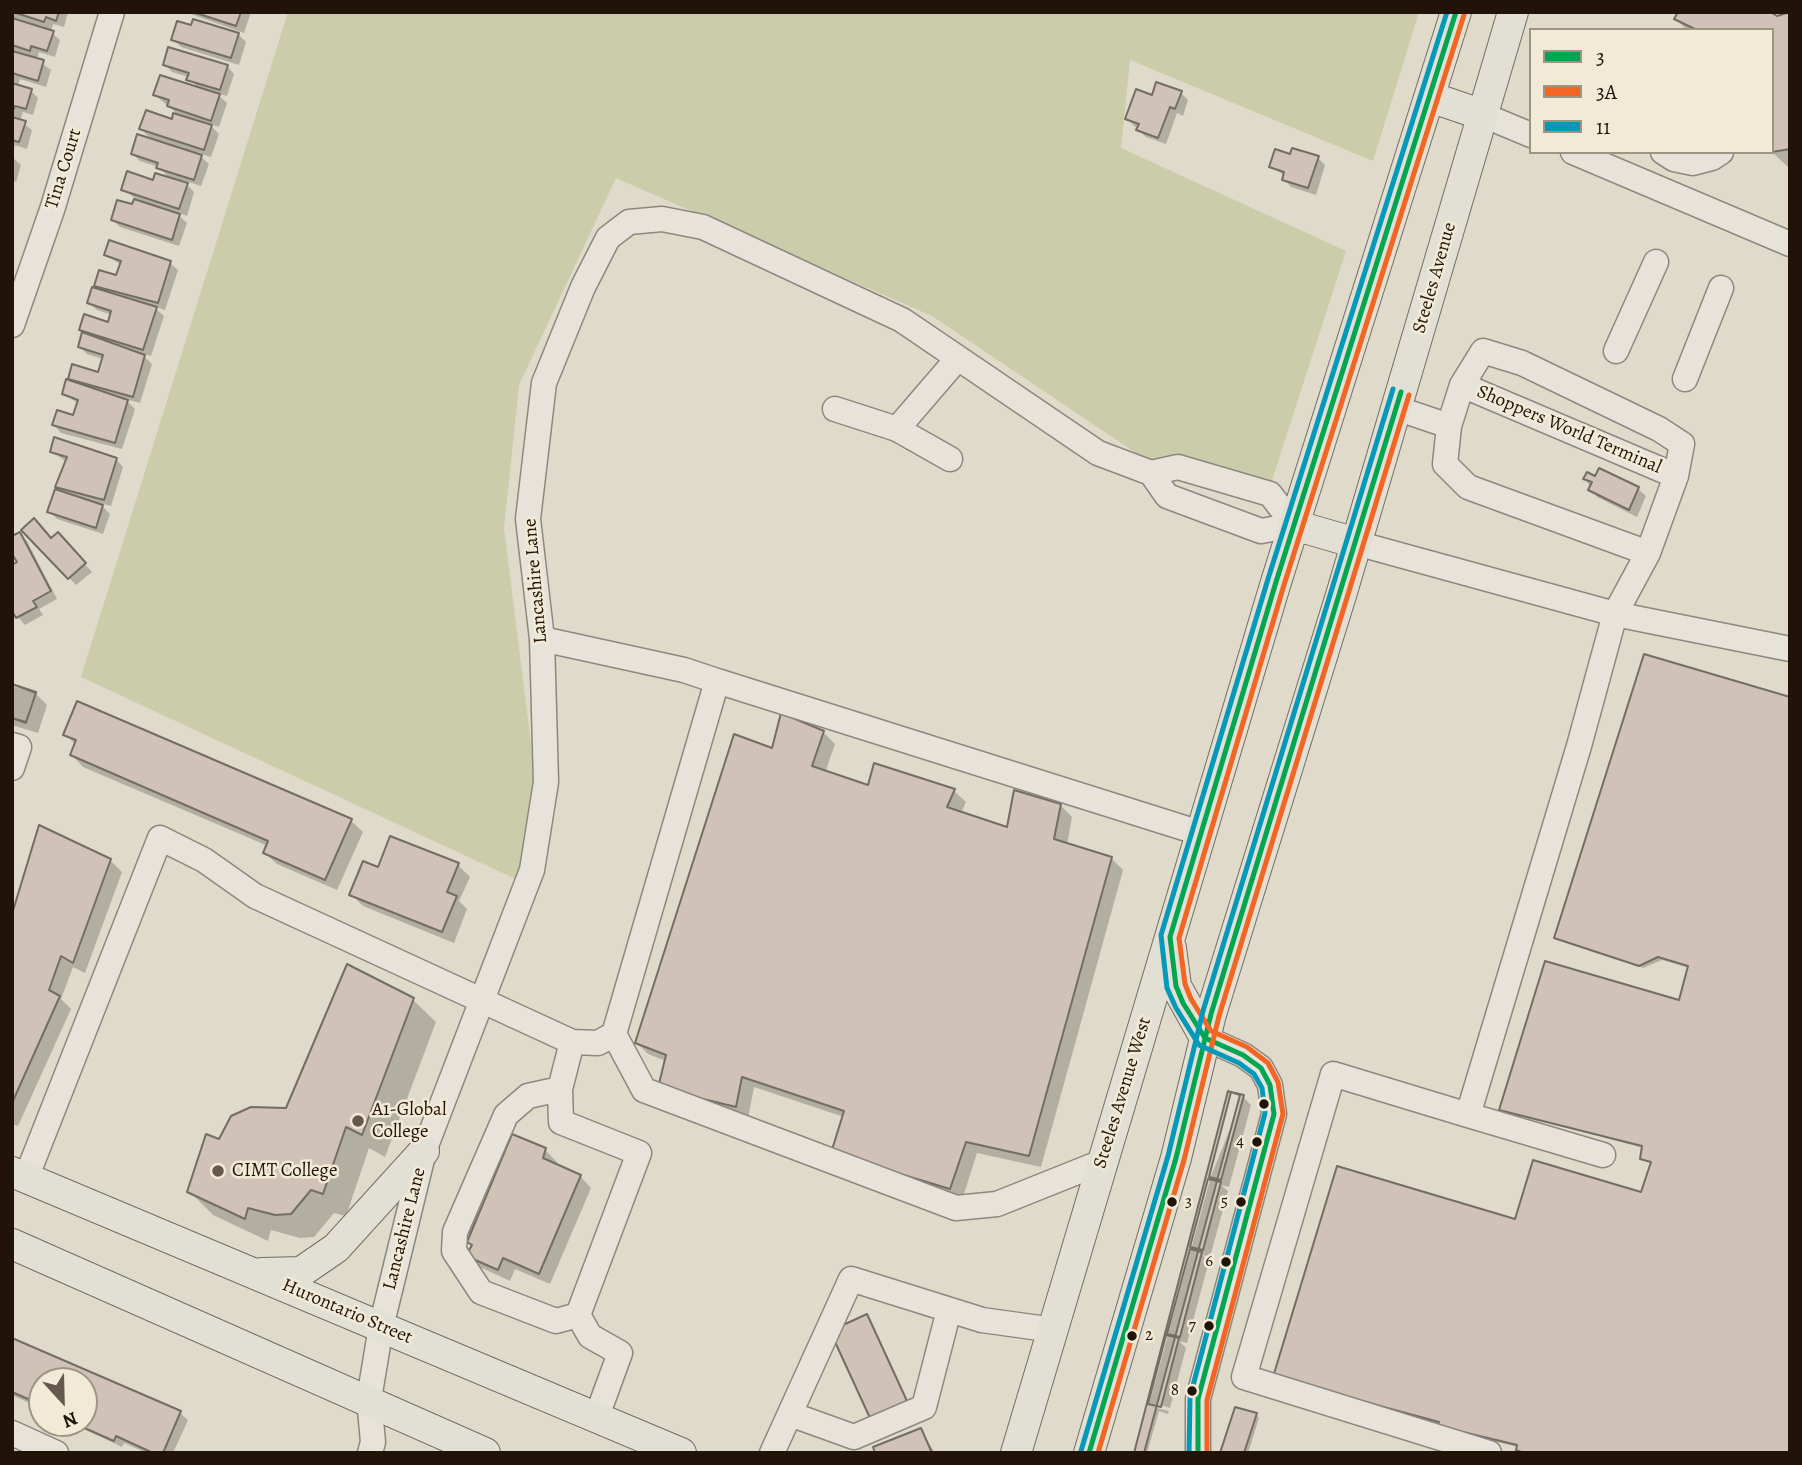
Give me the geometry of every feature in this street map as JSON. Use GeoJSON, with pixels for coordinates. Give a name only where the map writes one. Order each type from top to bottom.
{"type":"FeatureCollection","features":[{"type":"Feature","properties":{"kind":"main road","name":"Steeles Avenue West"},"geometry":{"type":"LineString","coordinates":[[1008,1453],[1020,1440],[1200,833],[1456,12]]}},
{"type":"Feature","properties":{"kind":"main road","name":"Steeles Avenue"},"geometry":{"type":"LineString","coordinates":[[1356,543],[1513,12]]}},
{"type":"Feature","properties":{"kind":"main road"},"geometry":{"type":"LineString","coordinates":[[1430,97],[1483,115]]}},
{"type":"Feature","properties":{"kind":"main road"},"geometry":{"type":"LineString","coordinates":[[1088,1453],[1176,1158],[1205,1038],[1356,543],[1294,526]]}},
{"type":"Feature","properties":{"kind":"main road"},"geometry":{"type":"LineString","coordinates":[[1170,937],[1176,986],[1205,1038]]}},
{"type":"Feature","properties":{"kind":"main road"},"geometry":{"type":"LineString","coordinates":[[254,1273],[301,1272],[336,1248],[424,1151]]}},
{"type":"Feature","properties":{"kind":"main road","name":"Hurontario Street"},"geometry":{"type":"LineString","coordinates":[[19,1175],[681,1453]]}},
{"type":"Feature","properties":{"kind":"main road"},"geometry":{"type":"LineString","coordinates":[[12,1244],[369,1399],[485,1453]]}},
{"type":"Feature","properties":{"kind":"street","name":"Tina Court"},"geometry":{"type":"LineString","coordinates":[[12,325],[52,210],[112,12]]}},
{"type":"Feature","properties":{"kind":"street"},"geometry":{"type":"LineString","coordinates":[[1483,115],[1529,134]]}},
{"type":"Feature","properties":{"kind":"street"},"geometry":{"type":"LineString","coordinates":[[1578,154],[1790,244]]}},
{"type":"Feature","properties":{"kind":"street"},"geometry":{"type":"LineString","coordinates":[[1650,183],[1668,156],[1693,163],[1718,154]]}},
{"type":"Feature","properties":{"kind":"street","name":"Lancashire Lane"},"geometry":{"type":"LineString","coordinates":[[370,1453],[373,1442],[369,1399],[381,1327],[424,1151],[532,870],[546,782],[542,639],[528,519],[544,383],[583,287],[608,238],[629,222],[662,219],[703,227],[902,320],[1098,453],[1151,473],[1178,467],[1270,494],[1294,526],[1261,531],[1167,496],[1151,473]]}},
{"type":"Feature","properties":{"kind":"street"},"geometry":{"type":"LineString","coordinates":[[1616,351],[1656,262]]}},
{"type":"Feature","properties":{"kind":"street"},"geometry":{"type":"LineString","coordinates":[[1685,379],[1721,288]]}},
{"type":"Feature","properties":{"kind":"street","name":"Shoppers World Terminal"},"geometry":{"type":"LineString","coordinates":[[1468,1115],[1579,747],[1615,614],[1648,553],[1676,476],[1682,444],[1659,429],[1522,363],[1483,351],[1462,385],[1449,426],[1445,464],[1468,487],[1648,553]]}},
{"type":"Feature","properties":{"kind":"street"},"geometry":{"type":"LineString","coordinates":[[897,429],[958,358]]}},
{"type":"Feature","properties":{"kind":"street","name":"Shoppers World Terminal"},"geometry":{"type":"LineString","coordinates":[[1462,385],[1676,476]]}},
{"type":"Feature","properties":{"kind":"street"},"geometry":{"type":"LineString","coordinates":[[1396,408],[1449,426]]}},
{"type":"Feature","properties":{"kind":"street"},"geometry":{"type":"LineString","coordinates":[[835,410],[897,429],[950,459]]}},
{"type":"Feature","properties":{"kind":"street"},"geometry":{"type":"LineString","coordinates":[[1356,543],[1615,614],[1790,649]]}},
{"type":"Feature","properties":{"kind":"street"},"geometry":{"type":"LineString","coordinates":[[542,639],[684,670],[1200,833]]}},
{"type":"Feature","properties":{"kind":"street"},"geometry":{"type":"LineString","coordinates":[[19,1175],[160,838],[204,860],[255,896],[572,1042],[598,1043],[614,1034],[718,681]]}},
{"type":"Feature","properties":{"kind":"street"},"geometry":{"type":"LineString","coordinates":[[12,745],[19,747],[12,768]]}},
{"type":"Feature","properties":{"kind":"street"},"geometry":{"type":"LineString","coordinates":[[614,1034],[644,1090],[956,1208],[997,1204],[1102,1162]]}},
{"type":"Feature","properties":{"kind":"street"},"geometry":{"type":"LineString","coordinates":[[1198,1453],[1198,1399],[1274,1114],[1270,1085],[1261,1068],[1243,1055],[1205,1038]]}},
{"type":"Feature","properties":{"kind":"street"},"geometry":{"type":"LineString","coordinates":[[572,1042],[560,1089],[561,1122],[639,1153],[578,1315]]}},
{"type":"Feature","properties":{"kind":"street"},"geometry":{"type":"LineString","coordinates":[[1489,1453],[1244,1377],[1333,1074],[1602,1155]]}},
{"type":"Feature","properties":{"kind":"street"},"geometry":{"type":"LineString","coordinates":[[560,1089],[528,1096],[506,1115],[456,1232],[454,1251],[481,1292],[556,1321],[578,1315]]}},
{"type":"Feature","properties":{"kind":"street"},"geometry":{"type":"LineString","coordinates":[[772,1453],[851,1279],[982,1320],[1054,1330]]}},
{"type":"Feature","properties":{"kind":"street"},"geometry":{"type":"LineString","coordinates":[[790,1414],[854,1437],[923,1407],[949,1310]]}},
{"type":"Feature","properties":{"kind":"street"},"geometry":{"type":"LineString","coordinates":[[578,1315],[590,1336],[620,1353],[597,1416]]}},
{"type":"Feature","properties":{"kind":"street"},"geometry":{"type":"LineString","coordinates":[[12,1433],[56,1453]]}},
{"type":"Feature","properties":{"kind":"green space"},"geometry":{"type":"Polygon","coordinates":[[[288,12],[1419,12],[1373,161],[1130,60],[1121,148],[1346,251],[1266,499],[1139,455],[932,316],[616,178],[519,385],[504,528],[538,800],[522,882],[81,677],[288,12]]]}},
{"type":"Feature","properties":{"kind":"building"},"geometry":{"type":"Polygon","coordinates":[[[13,12],[59,12],[56,21],[46,17],[44,22],[13,12]]]}},
{"type":"Feature","properties":{"kind":"building"},"geometry":{"type":"Polygon","coordinates":[[[193,12],[241,12],[236,26],[193,12]]]}},
{"type":"Feature","properties":{"kind":"building"},"geometry":{"type":"Polygon","coordinates":[[[1678,12],[1770,12],[1777,16],[1790,12],[1790,149],[1774,152],[1774,28],[1693,28],[1674,19],[1678,12]]]}},
{"type":"Feature","properties":{"kind":"building"},"geometry":{"type":"Polygon","coordinates":[[[12,18],[54,31],[47,51],[31,46],[30,51],[12,45],[12,18]]]}},
{"type":"Feature","properties":{"kind":"building"},"geometry":{"type":"Polygon","coordinates":[[[193,19],[239,33],[231,58],[171,40],[177,21],[191,25],[193,19]]]}},
{"type":"Feature","properties":{"kind":"building"},"geometry":{"type":"Polygon","coordinates":[[[168,47],[228,65],[220,90],[186,80],[189,73],[163,65],[168,47]]]}},
{"type":"Feature","properties":{"kind":"building"},"geometry":{"type":"Polygon","coordinates":[[[12,51],[44,60],[38,81],[12,73],[12,51]]]}},
{"type":"Feature","properties":{"kind":"building"},"geometry":{"type":"Polygon","coordinates":[[[160,75],[220,94],[211,121],[167,106],[169,100],[153,95],[160,75]]]}},
{"type":"Feature","properties":{"kind":"building"},"geometry":{"type":"Polygon","coordinates":[[[1156,82],[1182,91],[1175,109],[1170,107],[1158,138],[1136,130],[1139,124],[1125,119],[1136,89],[1152,95],[1156,82]]]}},
{"type":"Feature","properties":{"kind":"building"},"geometry":{"type":"Polygon","coordinates":[[[12,83],[32,89],[26,109],[15,106],[12,112],[12,83]]]}},
{"type":"Feature","properties":{"kind":"building"},"geometry":{"type":"Polygon","coordinates":[[[146,110],[172,119],[173,113],[212,125],[204,150],[139,129],[146,110]]]}},
{"type":"Feature","properties":{"kind":"building"},"geometry":{"type":"Polygon","coordinates":[[[12,117],[26,121],[19,142],[12,140],[12,117]]]}},
{"type":"Feature","properties":{"kind":"building"},"geometry":{"type":"Polygon","coordinates":[[[137,134],[202,155],[194,180],[156,168],[158,163],[131,154],[137,134]]]}},
{"type":"Feature","properties":{"kind":"building"},"geometry":{"type":"Polygon","coordinates":[[[1292,148],[1319,156],[1308,188],[1282,180],[1284,172],[1269,167],[1275,149],[1290,154],[1292,148]]]}},
{"type":"Feature","properties":{"kind":"building"},"geometry":{"type":"Polygon","coordinates":[[[127,171],[153,180],[155,173],[188,183],[179,209],[121,190],[127,171]]]}},
{"type":"Feature","properties":{"kind":"building"},"geometry":{"type":"Polygon","coordinates":[[[134,199],[180,214],[172,240],[111,220],[117,200],[132,204],[134,199]]]}},
{"type":"Feature","properties":{"kind":"building"},"geometry":{"type":"Polygon","coordinates":[[[109,240],[171,261],[158,303],[94,286],[99,270],[116,275],[121,261],[104,255],[109,240]]]}},
{"type":"Feature","properties":{"kind":"building"},"geometry":{"type":"Polygon","coordinates":[[[92,287],[157,307],[143,350],[79,330],[84,314],[108,322],[111,311],[87,303],[92,287]]]}},
{"type":"Feature","properties":{"kind":"building"},"geometry":{"type":"Polygon","coordinates":[[[82,332],[145,355],[133,397],[68,379],[72,364],[98,372],[103,355],[78,347],[82,332]]]}},
{"type":"Feature","properties":{"kind":"building"},"geometry":{"type":"Polygon","coordinates":[[[66,379],[128,400],[115,443],[52,425],[57,410],[73,415],[78,400],[62,394],[66,379]]]}},
{"type":"Feature","properties":{"kind":"building"},"geometry":{"type":"Polygon","coordinates":[[[54,437],[117,458],[104,500],[55,487],[67,457],[50,452],[54,437]]]}},
{"type":"Feature","properties":{"kind":"building"},"geometry":{"type":"Polygon","coordinates":[[[1599,468],[1639,487],[1629,510],[1588,490],[1592,482],[1583,479],[1587,472],[1595,476],[1599,468]]]}},
{"type":"Feature","properties":{"kind":"building"},"geometry":{"type":"Polygon","coordinates":[[[55,489],[103,505],[96,528],[47,512],[55,489]]]}},
{"type":"Feature","properties":{"kind":"building"},"geometry":{"type":"Polygon","coordinates":[[[34,518],[51,538],[58,532],[86,563],[68,579],[21,530],[34,518]]]}},
{"type":"Feature","properties":{"kind":"building"},"geometry":{"type":"Polygon","coordinates":[[[20,532],[51,591],[33,601],[37,607],[16,618],[12,611],[12,565],[17,562],[12,554],[12,536],[20,532]]]}},
{"type":"Feature","properties":{"kind":"building"},"geometry":{"type":"Polygon","coordinates":[[[1644,654],[1790,697],[1790,1453],[1524,1453],[1516,1450],[1517,1445],[1438,1426],[1439,1422],[1273,1377],[1337,1166],[1515,1219],[1533,1160],[1641,1192],[1651,1162],[1640,1159],[1642,1146],[1499,1110],[1545,961],[1679,1000],[1688,966],[1658,957],[1639,966],[1554,938],[1644,654]]]}},
{"type":"Feature","properties":{"kind":"building"},"geometry":{"type":"Polygon","coordinates":[[[12,684],[36,692],[26,723],[12,718],[12,684]]]}},
{"type":"Feature","properties":{"kind":"building"},"geometry":{"type":"Polygon","coordinates":[[[12,684],[36,693],[26,722],[12,718],[12,684]]]}},
{"type":"Feature","properties":{"kind":"building"},"geometry":{"type":"Polygon","coordinates":[[[77,701],[352,819],[325,880],[263,853],[268,841],[70,755],[76,740],[63,735],[77,701]]]}},
{"type":"Feature","properties":{"kind":"building"},"geometry":{"type":"Polygon","coordinates":[[[781,713],[824,731],[812,766],[868,785],[874,763],[955,789],[947,807],[1007,827],[1014,790],[1061,804],[1054,839],[1112,857],[1029,1156],[966,1142],[950,1189],[831,1153],[844,1111],[742,1077],[736,1107],[658,1088],[666,1055],[635,1043],[734,734],[772,748],[781,713]]]}},
{"type":"Feature","properties":{"kind":"building"},"geometry":{"type":"Polygon","coordinates":[[[39,825],[111,859],[73,963],[61,956],[49,990],[60,996],[12,1103],[12,914],[39,825]]]}},
{"type":"Feature","properties":{"kind":"building"},"geometry":{"type":"Polygon","coordinates":[[[390,836],[459,863],[447,892],[457,896],[442,932],[349,895],[363,861],[378,867],[390,836]]]}},
{"type":"Feature","properties":{"kind":"building"},"geometry":{"type":"Polygon","coordinates":[[[347,964],[414,998],[362,1135],[346,1127],[323,1194],[311,1190],[291,1214],[275,1215],[248,1208],[245,1219],[187,1192],[206,1134],[219,1139],[231,1116],[251,1107],[286,1108],[347,964]]]}},
{"type":"Feature","properties":{"kind":"building"},"geometry":{"type":"Polygon","coordinates":[[[1228,1091],[1240,1095],[1144,1453],[1134,1453],[1228,1091]]]}},
{"type":"Feature","properties":{"kind":"building"},"geometry":{"type":"Polygon","coordinates":[[[1231,1092],[1244,1095],[1221,1180],[1209,1177],[1231,1092]]]}},
{"type":"Feature","properties":{"kind":"building"},"geometry":{"type":"Polygon","coordinates":[[[512,1134],[546,1148],[543,1158],[581,1175],[539,1274],[503,1258],[498,1270],[466,1256],[472,1245],[467,1242],[512,1134]]]}},
{"type":"Feature","properties":{"kind":"building"},"geometry":{"type":"Polygon","coordinates":[[[1208,1179],[1221,1182],[1203,1250],[1190,1247],[1208,1179]]]}},
{"type":"Feature","properties":{"kind":"building"},"geometry":{"type":"Polygon","coordinates":[[[1190,1249],[1202,1252],[1180,1337],[1167,1334],[1190,1249]]]}},
{"type":"Feature","properties":{"kind":"building"},"geometry":{"type":"Polygon","coordinates":[[[867,1314],[907,1401],[870,1418],[830,1331],[867,1314]]]}},
{"type":"Feature","properties":{"kind":"building"},"geometry":{"type":"Polygon","coordinates":[[[1166,1335],[1179,1338],[1161,1407],[1148,1404],[1166,1335]]]}},
{"type":"Feature","properties":{"kind":"building"},"geometry":{"type":"Polygon","coordinates":[[[12,1338],[79,1367],[28,1367],[28,1399],[12,1392],[12,1338]]]}},
{"type":"Feature","properties":{"kind":"building"},"geometry":{"type":"Polygon","coordinates":[[[98,1375],[181,1411],[163,1453],[153,1453],[116,1436],[114,1441],[98,1434],[98,1375]]]}},
{"type":"Feature","properties":{"kind":"building"},"geometry":{"type":"Polygon","coordinates":[[[1235,1407],[1257,1413],[1244,1453],[1220,1453],[1235,1407]]]}},
{"type":"Feature","properties":{"kind":"building"},"geometry":{"type":"Polygon","coordinates":[[[921,1428],[932,1453],[875,1453],[873,1447],[921,1428]]]}},
{"type":"Feature","properties":{"kind":"transit line","name":"11"},"geometry":{"type":"LineString","coordinates":[[1189,1453],[1190,1397],[1265,1113],[1262,1088],[1254,1074],[1239,1063],[1199,1045],[1176,1008],[1167,988],[1161,935],[1268,579],[1447,12]]}},
{"type":"Feature","properties":{"kind":"transit line","name":"3"},"geometry":{"type":"LineString","coordinates":[[1198,1453],[1198,1399],[1274,1114],[1270,1085],[1261,1068],[1243,1055],[1205,1038],[1183,1003],[1176,986],[1170,937],[1276,582],[1456,12]]}},
{"type":"Feature","properties":{"kind":"transit line","name":"3A"},"geometry":{"type":"LineString","coordinates":[[1207,1453],[1207,1400],[1283,1114],[1278,1082],[1268,1063],[1247,1047],[1211,1031],[1191,999],[1185,984],[1179,938],[1284,585],[1464,15]]}},
{"type":"Feature","properties":{"kind":"transit line","name":"11"},"geometry":{"type":"LineString","coordinates":[[1081,1451],[1168,1156],[1203,1011],[1393,389]]}},
{"type":"Feature","properties":{"kind":"transit line","name":"3"},"geometry":{"type":"LineString","coordinates":[[1089,1453],[1176,1158],[1211,1014],[1401,392]]}},
{"type":"Feature","properties":{"kind":"transit line","name":"3A"},"geometry":{"type":"LineString","coordinates":[[1098,1453],[1184,1160],[1219,1016],[1409,395]]}},
{"type":"Feature","properties":{"kind":"place","name":"A1-Global College"},"geometry":{"type":"Point","coordinates":[358,1121]}},
{"type":"Feature","properties":{"kind":"place","name":"4"},"geometry":{"type":"Point","coordinates":[1257,1142]}},
{"type":"Feature","properties":{"kind":"place","name":"CIMT College"},"geometry":{"type":"Point","coordinates":[218,1171]}},
{"type":"Feature","properties":{"kind":"place","name":"3"},"geometry":{"type":"Point","coordinates":[1172,1202]}},
{"type":"Feature","properties":{"kind":"place","name":"5"},"geometry":{"type":"Point","coordinates":[1241,1202]}},
{"type":"Feature","properties":{"kind":"place","name":"6"},"geometry":{"type":"Point","coordinates":[1226,1262]}},
{"type":"Feature","properties":{"kind":"place","name":"7"},"geometry":{"type":"Point","coordinates":[1209,1326]}},
{"type":"Feature","properties":{"kind":"place","name":"2"},"geometry":{"type":"Point","coordinates":[1132,1336]}},
{"type":"Feature","properties":{"kind":"place","name":"8"},"geometry":{"type":"Point","coordinates":[1192,1391]}}]}
